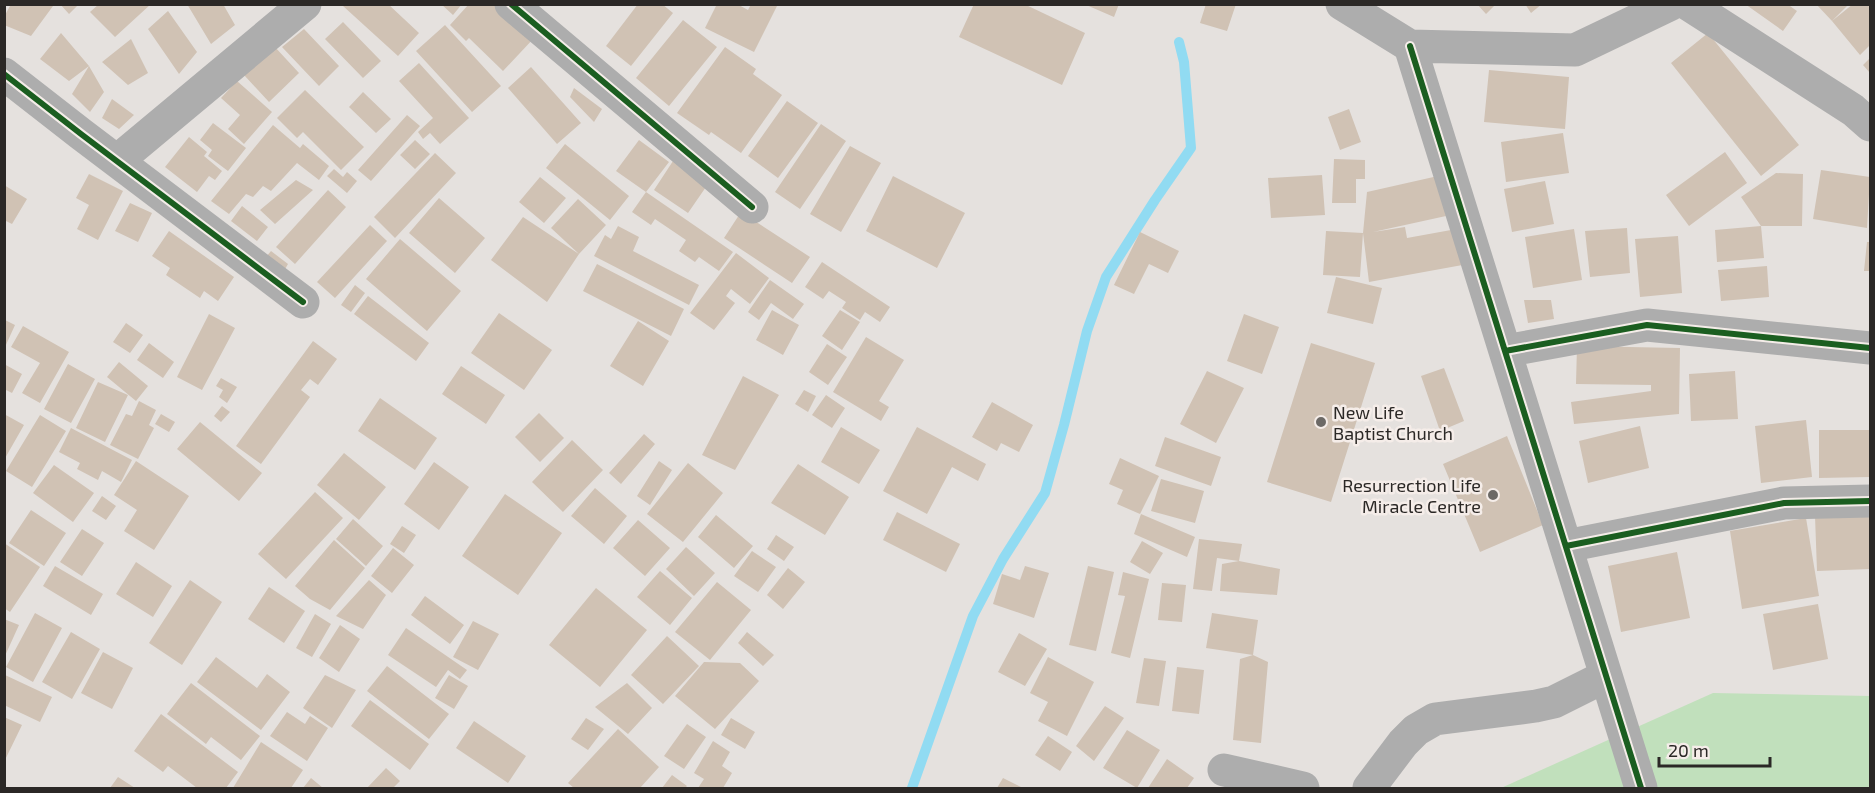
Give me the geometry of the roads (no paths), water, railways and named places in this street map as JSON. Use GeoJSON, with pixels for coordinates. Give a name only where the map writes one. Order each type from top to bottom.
{"type":"FeatureCollection","features":[{"type":"Feature","properties":{"kind":"street"},"geometry":{"type":"LineString","coordinates":[[117,161],[305,4]]}},
{"type":"Feature","properties":{"kind":"street"},"geometry":{"type":"LineString","coordinates":[[511,4],[752,207]]}},
{"type":"Feature","properties":{"kind":"street"},"geometry":{"type":"LineString","coordinates":[[1342,4],[1410,46],[1575,50],[1671,4]]}},
{"type":"Feature","properties":{"kind":"street"},"geometry":{"type":"LineString","coordinates":[[1688,4],[1853,110],[1870,125]]}},
{"type":"Feature","properties":{"kind":"street"},"geometry":{"type":"LineString","coordinates":[[1410,46],[1641,789]]}},
{"type":"Feature","properties":{"kind":"street"},"geometry":{"type":"LineString","coordinates":[[4,74],[303,302]]}},
{"type":"Feature","properties":{"kind":"street"},"geometry":{"type":"LineString","coordinates":[[1505,351],[1647,325],[1870,348]]}},
{"type":"Feature","properties":{"kind":"street"},"geometry":{"type":"LineString","coordinates":[[1566,546],[1784,503],[1870,501]]}},
{"type":"Feature","properties":{"kind":"street"},"geometry":{"type":"LineString","coordinates":[[1369,789],[1403,743],[1416,730],[1436,719],[1554,702],[1606,676]]}},
{"type":"Feature","properties":{"kind":"street"},"geometry":{"type":"LineString","coordinates":[[1224,770],[1303,789]]}},
{"type":"Feature","properties":{"kind":"waterway"},"geometry":{"type":"LineString","coordinates":[[912,788],[973,616],[1003,559],[1045,493],[1087,331],[1106,277],[1191,148],[1184,62],[1179,42]]}},
{"type":"Feature","properties":{"kind":"place","name":"New Life Baptist Church"},"geometry":{"type":"Point","coordinates":[1321,422]}},
{"type":"Feature","properties":{"kind":"place","name":"Resurrection Life Miracle Centre"},"geometry":{"type":"Point","coordinates":[1493,495]}}]}
